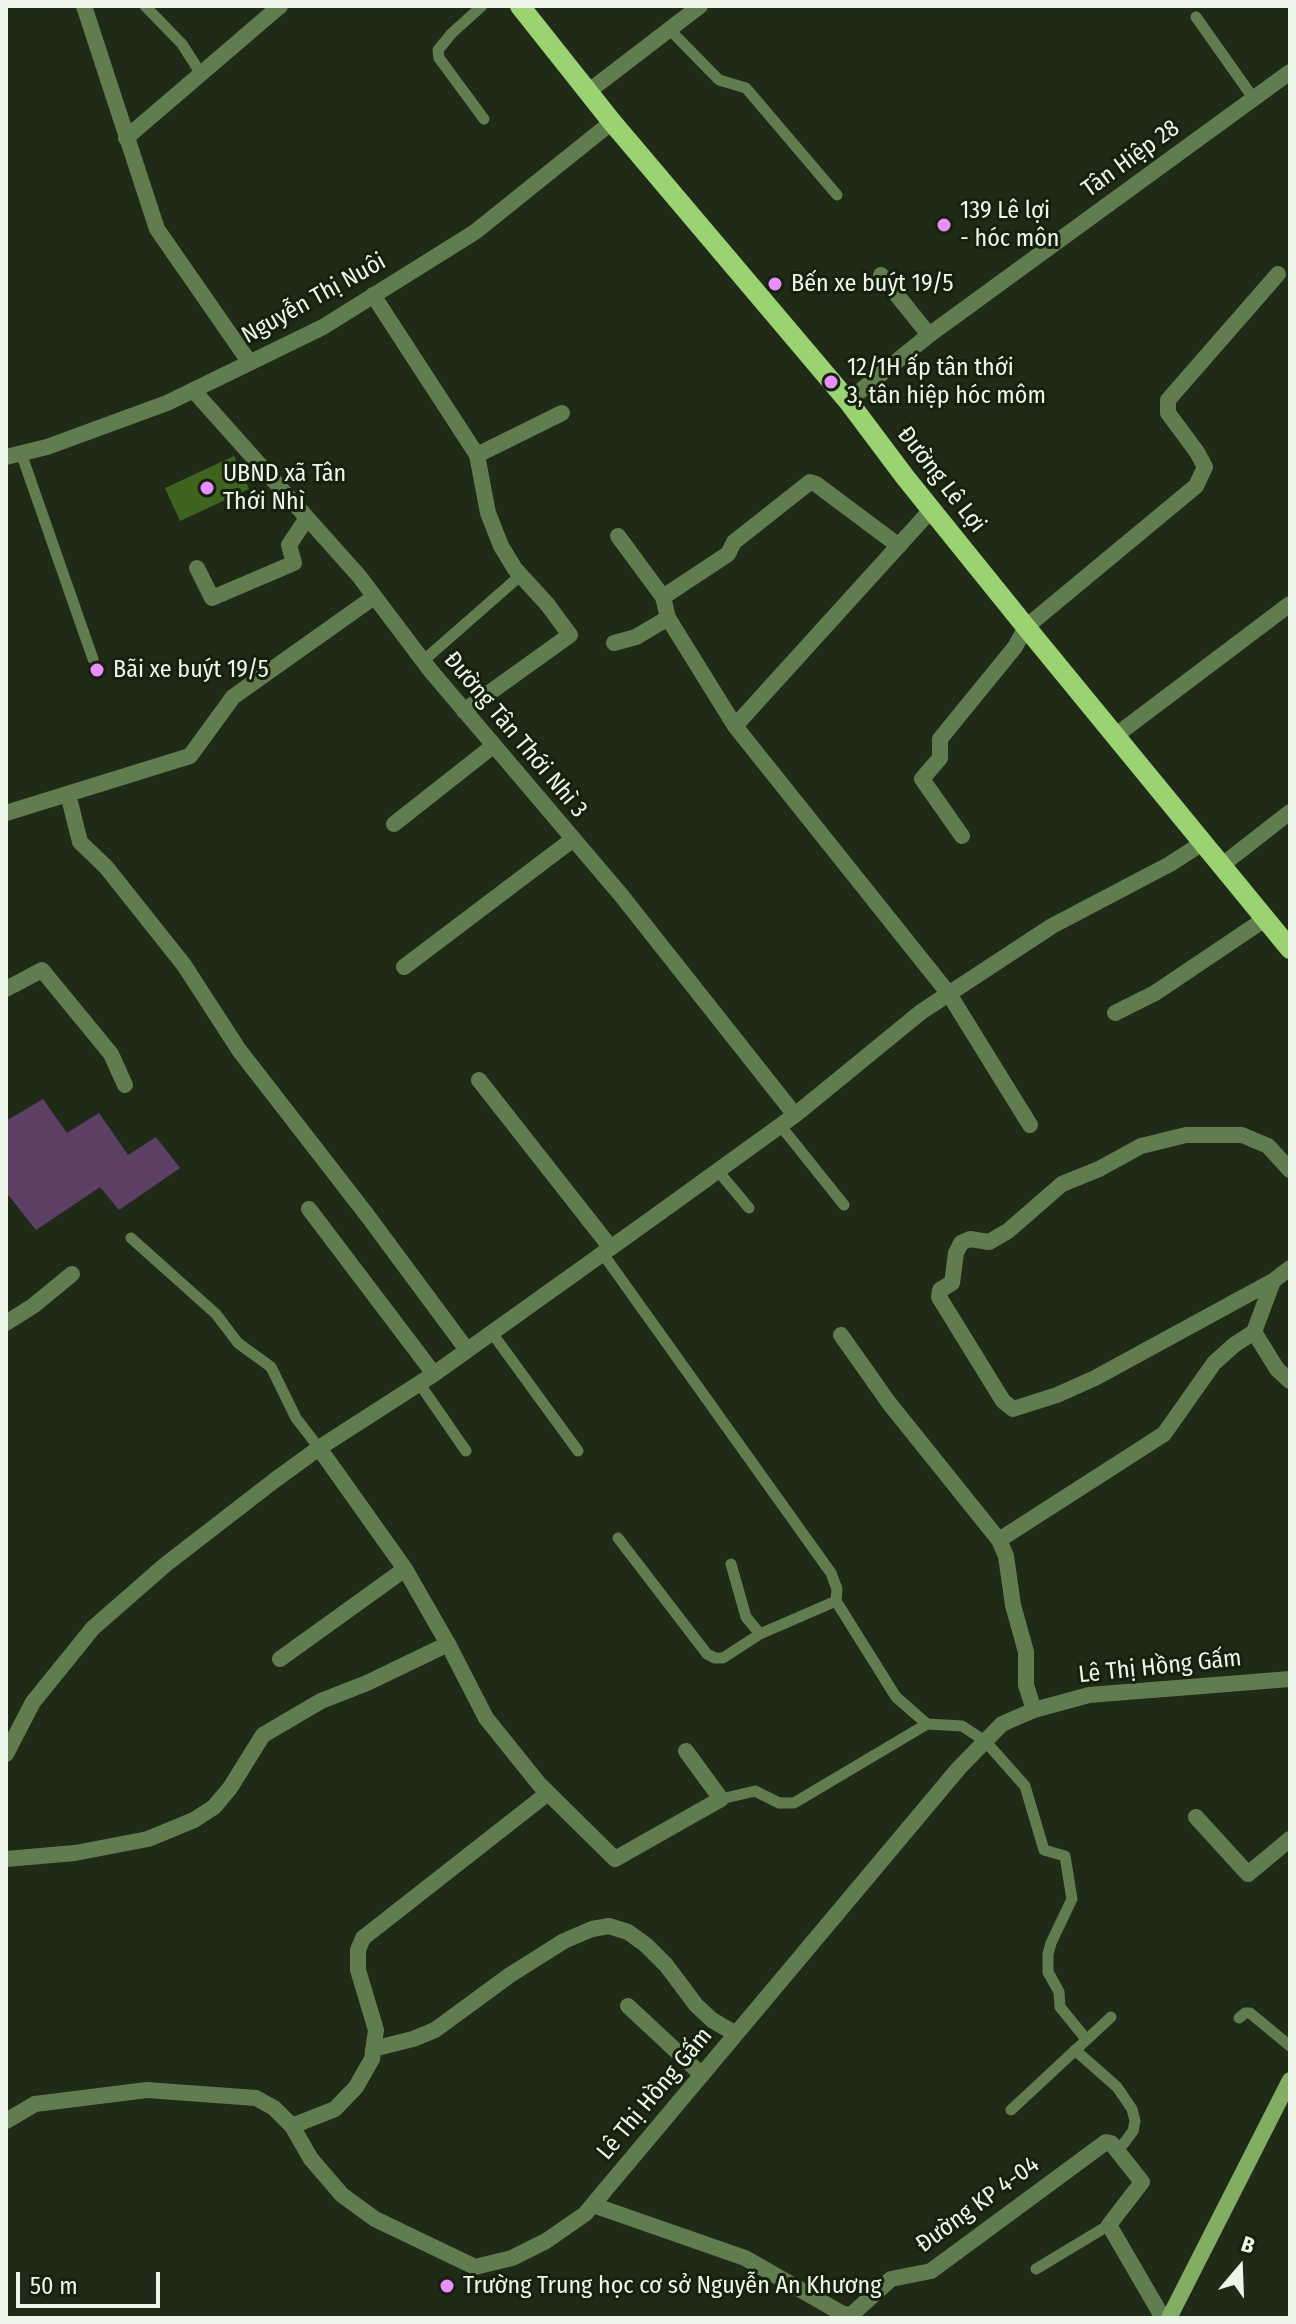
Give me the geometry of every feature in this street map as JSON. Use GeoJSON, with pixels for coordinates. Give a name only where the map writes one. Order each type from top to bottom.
{"type":"FeatureCollection","features":[{"type":"Feature","properties":{"kind":"main road","name":"Đường Lê Lợi"},"geometry":{"type":"LineString","coordinates":[[520,6],[612,122],[848,401],[931,510],[1201,844],[1222,865],[1290,949]]}},
{"type":"Feature","properties":{"kind":"street"},"geometry":{"type":"LineString","coordinates":[[84,6],[157,229],[250,363]]}},
{"type":"Feature","properties":{"kind":"street"},"geometry":{"type":"LineString","coordinates":[[126,138],[280,6]]}},
{"type":"Feature","properties":{"kind":"street"},"geometry":{"type":"LineString","coordinates":[[589,91],[700,6]]}},
{"type":"Feature","properties":{"kind":"street","name":"Tân Hiệp 28"},"geometry":{"type":"LineString","coordinates":[[848,401],[929,335],[1290,72]]}},
{"type":"Feature","properties":{"kind":"street","name":"Nguyễn Thị Nuôi"},"geometry":{"type":"LineString","coordinates":[[14,455],[47,447],[167,403],[323,327],[475,232],[612,122]]}},
{"type":"Feature","properties":{"kind":"street"},"geometry":{"type":"LineString","coordinates":[[962,836],[922,777],[940,758],[940,739],[1015,647],[1026,627],[1196,486],[1205,467],[1168,413],[1168,400],[1278,274]]}},
{"type":"Feature","properties":{"kind":"street"},"geometry":{"type":"LineString","coordinates":[[881,275],[929,335]]}},
{"type":"Feature","properties":{"kind":"street"},"geometry":{"type":"LineString","coordinates":[[373,295],[477,455],[488,513],[501,546],[570,635],[464,711]]}},
{"type":"Feature","properties":{"kind":"street","name":"Đường Tân Thới Nhì 3"},"geometry":{"type":"LineString","coordinates":[[193,390],[374,597],[493,746],[621,895],[795,1115]]}},
{"type":"Feature","properties":{"kind":"street"},"geometry":{"type":"LineString","coordinates":[[477,455],[562,413]]}},
{"type":"Feature","properties":{"kind":"street"},"geometry":{"type":"LineString","coordinates":[[663,597],[728,554],[734,542],[810,482],[899,546]]}},
{"type":"Feature","properties":{"kind":"street"},"geometry":{"type":"LineString","coordinates":[[735,726],[931,510]]}},
{"type":"Feature","properties":{"kind":"street"},"geometry":{"type":"LineString","coordinates":[[197,568],[212,598],[294,563],[289,545],[307,518]]}},
{"type":"Feature","properties":{"kind":"street"},"geometry":{"type":"LineString","coordinates":[[618,536],[663,597],[668,618],[735,726],[949,994],[1030,1125]]}},
{"type":"Feature","properties":{"kind":"street"},"geometry":{"type":"LineString","coordinates":[[6,813],[190,756],[233,697],[374,597]]}},
{"type":"Feature","properties":{"kind":"street"},"geometry":{"type":"LineString","coordinates":[[1115,736],[1290,604]]}},
{"type":"Feature","properties":{"kind":"street"},"geometry":{"type":"LineString","coordinates":[[614,643],[636,637],[668,618]]}},
{"type":"Feature","properties":{"kind":"street"},"geometry":{"type":"LineString","coordinates":[[394,824],[493,746]]}},
{"type":"Feature","properties":{"kind":"street"},"geometry":{"type":"LineString","coordinates":[[68,794],[80,842],[106,867],[184,965],[239,1050],[467,1350]]}},
{"type":"Feature","properties":{"kind":"street"},"geometry":{"type":"LineString","coordinates":[[1222,865],[1290,812]]}},
{"type":"Feature","properties":{"kind":"street"},"geometry":{"type":"LineString","coordinates":[[404,967],[572,840]]}},
{"type":"Feature","properties":{"kind":"street"},"geometry":{"type":"LineString","coordinates":[[6,1754],[33,1702],[93,1628],[165,1565],[319,1448],[434,1374],[795,1115],[921,1012],[1052,926],[1170,864],[1201,844]]}},
{"type":"Feature","properties":{"kind":"street"},"geometry":{"type":"LineString","coordinates":[[1115,1013],[1155,993],[1265,919]]}},
{"type":"Feature","properties":{"kind":"street"},"geometry":{"type":"LineString","coordinates":[[6,989],[42,970],[111,1054],[125,1085]]}},
{"type":"Feature","properties":{"kind":"street"},"geometry":{"type":"LineString","coordinates":[[479,1080],[607,1251]]}},
{"type":"Feature","properties":{"kind":"street"},"geometry":{"type":"LineString","coordinates":[[1290,1170],[1268,1146],[1242,1135],[1186,1135],[1141,1146],[1099,1169],[1062,1184],[1008,1231],[989,1242],[970,1239],[961,1243],[956,1253],[952,1283],[940,1290],[939,1297],[1003,1401],[1013,1409],[1057,1395],[1095,1378],[1273,1281],[1290,1268]]}},
{"type":"Feature","properties":{"kind":"street"},"geometry":{"type":"LineString","coordinates":[[309,1209],[434,1374]]}},
{"type":"Feature","properties":{"kind":"street"},"geometry":{"type":"LineString","coordinates":[[6,1323],[33,1306],[72,1274]]}},
{"type":"Feature","properties":{"kind":"street"},"geometry":{"type":"LineString","coordinates":[[999,1540],[1076,1488],[1155,1442],[1172,1426],[1214,1363],[1254,1332],[1273,1281]]}},
{"type":"Feature","properties":{"kind":"street"},"geometry":{"type":"LineString","coordinates":[[1254,1332],[1277,1369],[1290,1381]]}},
{"type":"Feature","properties":{"kind":"street"},"geometry":{"type":"LineString","coordinates":[[841,1335],[889,1403],[999,1540],[1006,1556],[1013,1605],[1026,1652],[1026,1685],[1034,1710]]}},
{"type":"Feature","properties":{"kind":"street"},"geometry":{"type":"LineString","coordinates":[[319,1448],[405,1569],[486,1718],[548,1793],[615,1859],[721,1799],[686,1751]]}},
{"type":"Feature","properties":{"kind":"street"},"geometry":{"type":"LineString","coordinates":[[280,1659],[405,1569]]}},
{"type":"Feature","properties":{"kind":"street"},"geometry":{"type":"LineString","coordinates":[[6,1859],[75,1853],[148,1839],[194,1820],[214,1807],[230,1788],[263,1735],[321,1701],[367,1683],[448,1644]]}},
{"type":"Feature","properties":{"kind":"street","name":"Lê Thị Hồng Gấm"},"geometry":{"type":"LineString","coordinates":[[6,2121],[35,2104],[147,2090],[256,2098],[274,2108],[292,2126],[311,2159],[342,2195],[375,2219],[475,2267],[512,2258],[546,2241],[585,2214],[949,1780],[1002,1724],[1034,1710],[1089,1695],[1290,1679]]}},
{"type":"Feature","properties":{"kind":"street"},"geometry":{"type":"LineString","coordinates":[[292,2126],[335,2109],[356,2087],[372,2059],[376,2030],[358,1970],[358,1950],[363,1938],[548,1793]]}},
{"type":"Feature","properties":{"kind":"street"},"geometry":{"type":"LineString","coordinates":[[1196,1817],[1248,1874],[1290,1839]]}},
{"type":"Feature","properties":{"kind":"street"},"geometry":{"type":"LineString","coordinates":[[373,2049],[435,2030],[510,1975],[564,1941],[592,1929],[609,1926],[628,1932],[646,1945],[666,1965],[696,2005],[712,2020],[736,2034]]}},
{"type":"Feature","properties":{"kind":"street"},"geometry":{"type":"LineString","coordinates":[[628,2006],[702,2075]]}},
{"type":"Feature","properties":{"kind":"street"},"geometry":{"type":"LineString","coordinates":[[1166,2318],[1290,2080]]}},
{"type":"Feature","properties":{"kind":"street","name":"Đường KP 4-04"},"geometry":{"type":"LineString","coordinates":[[593,2205],[745,2258],[843,2314],[851,2315],[891,2279],[931,2271],[1101,2144],[1111,2143],[1118,2151]]}},
{"type":"Feature","properties":{"kind":"street"},"geometry":{"type":"LineString","coordinates":[[1118,2151],[1142,2182],[1109,2225],[1166,2318]]}},
{"type":"Feature","properties":{"kind":"lane"},"geometry":{"type":"LineString","coordinates":[[145,6],[182,44],[201,74]]}},
{"type":"Feature","properties":{"kind":"lane"},"geometry":{"type":"LineString","coordinates":[[482,6],[438,50],[439,58],[484,119]]}},
{"type":"Feature","properties":{"kind":"lane"},"geometry":{"type":"LineString","coordinates":[[1196,17],[1254,99]]}},
{"type":"Feature","properties":{"kind":"lane"},"geometry":{"type":"LineString","coordinates":[[669,29],[719,80],[746,88],[837,195]]}},
{"type":"Feature","properties":{"kind":"lane"},"geometry":{"type":"LineString","coordinates":[[14,455],[93,659]]}},
{"type":"Feature","properties":{"kind":"lane"},"geometry":{"type":"LineString","coordinates":[[423,661],[521,575]]}},
{"type":"Feature","properties":{"kind":"lane"},"geometry":{"type":"LineString","coordinates":[[780,1125],[844,1205]]}},
{"type":"Feature","properties":{"kind":"lane"},"geometry":{"type":"LineString","coordinates":[[718,1171],[749,1208]]}},
{"type":"Feature","properties":{"kind":"lane"},"geometry":{"type":"LineString","coordinates":[[131,1238],[216,1314],[238,1343],[271,1367],[296,1418],[319,1448]]}},
{"type":"Feature","properties":{"kind":"lane"},"geometry":{"type":"LineString","coordinates":[[607,1251],[831,1573],[837,1589],[836,1601],[896,1697],[927,1724]]}},
{"type":"Feature","properties":{"kind":"lane"},"geometry":{"type":"LineString","coordinates":[[492,1333],[578,1451]]}},
{"type":"Feature","properties":{"kind":"lane"},"geometry":{"type":"LineString","coordinates":[[419,1383],[466,1451]]}},
{"type":"Feature","properties":{"kind":"lane"},"geometry":{"type":"LineString","coordinates":[[618,1538],[707,1654],[715,1658],[723,1658],[760,1634],[836,1601]]}},
{"type":"Feature","properties":{"kind":"lane"},"geometry":{"type":"LineString","coordinates":[[731,1564],[746,1617],[760,1634]]}},
{"type":"Feature","properties":{"kind":"lane"},"geometry":{"type":"LineString","coordinates":[[721,1799],[755,1791],[779,1803],[794,1803],[927,1724],[962,1726],[985,1741],[1025,1786],[1044,1850],[1065,1856],[1073,1892],[1048,1954],[1048,1972],[1059,1992],[1060,2007],[1086,2039]]}},
{"type":"Feature","properties":{"kind":"lane"},"geometry":{"type":"LineString","coordinates":[[1239,2018],[1250,2013],[1290,2046]]}},
{"type":"Feature","properties":{"kind":"lane"},"geometry":{"type":"LineString","coordinates":[[1011,2110],[1111,2017]]}},
{"type":"Feature","properties":{"kind":"lane"},"geometry":{"type":"LineString","coordinates":[[1075,2050],[1117,2087],[1132,2109],[1135,2121],[1133,2131],[1118,2151]]}},
{"type":"Feature","properties":{"kind":"lane"},"geometry":{"type":"LineString","coordinates":[[1036,2269],[1109,2225]]}},
{"type":"Feature","properties":{"kind":"shaded area"},"geometry":{"type":"Polygon","coordinates":[[[43,1099],[67,1133],[99,1113],[128,1155],[156,1137],[180,1168],[119,1210],[100,1187],[36,1230],[9,1196],[6,1197],[6,1121],[43,1099]]]}},
{"type":"Feature","properties":{"kind":"building","name":"UBND xã Tân Thới Nhì"},"geometry":{"type":"Polygon","coordinates":[[[234,456],[249,489],[180,521],[165,488],[234,456]]]}},
{"type":"Feature","properties":{"kind":"place","name":"139 Lê lợi - hóc môn"},"geometry":{"type":"Point","coordinates":[944,225]}},
{"type":"Feature","properties":{"kind":"place","name":"Bến xe buýt 19/5"},"geometry":{"type":"Point","coordinates":[775,284]}},
{"type":"Feature","properties":{"kind":"place","name":"12/1H ấp tân thới 3, tân hiệp hóc môm"},"geometry":{"type":"Point","coordinates":[831,382]}},
{"type":"Feature","properties":{"kind":"place","name":"UBND xã Tân Thới Nhì"},"geometry":{"type":"Point","coordinates":[207,488]}},
{"type":"Feature","properties":{"kind":"place","name":"Bãi xe buýt 19/5"},"geometry":{"type":"Point","coordinates":[97,670]}},
{"type":"Feature","properties":{"kind":"place","name":"Trường Trung học cơ sở Nguyễn An Khương"},"geometry":{"type":"Point","coordinates":[447,2286]}}]}
